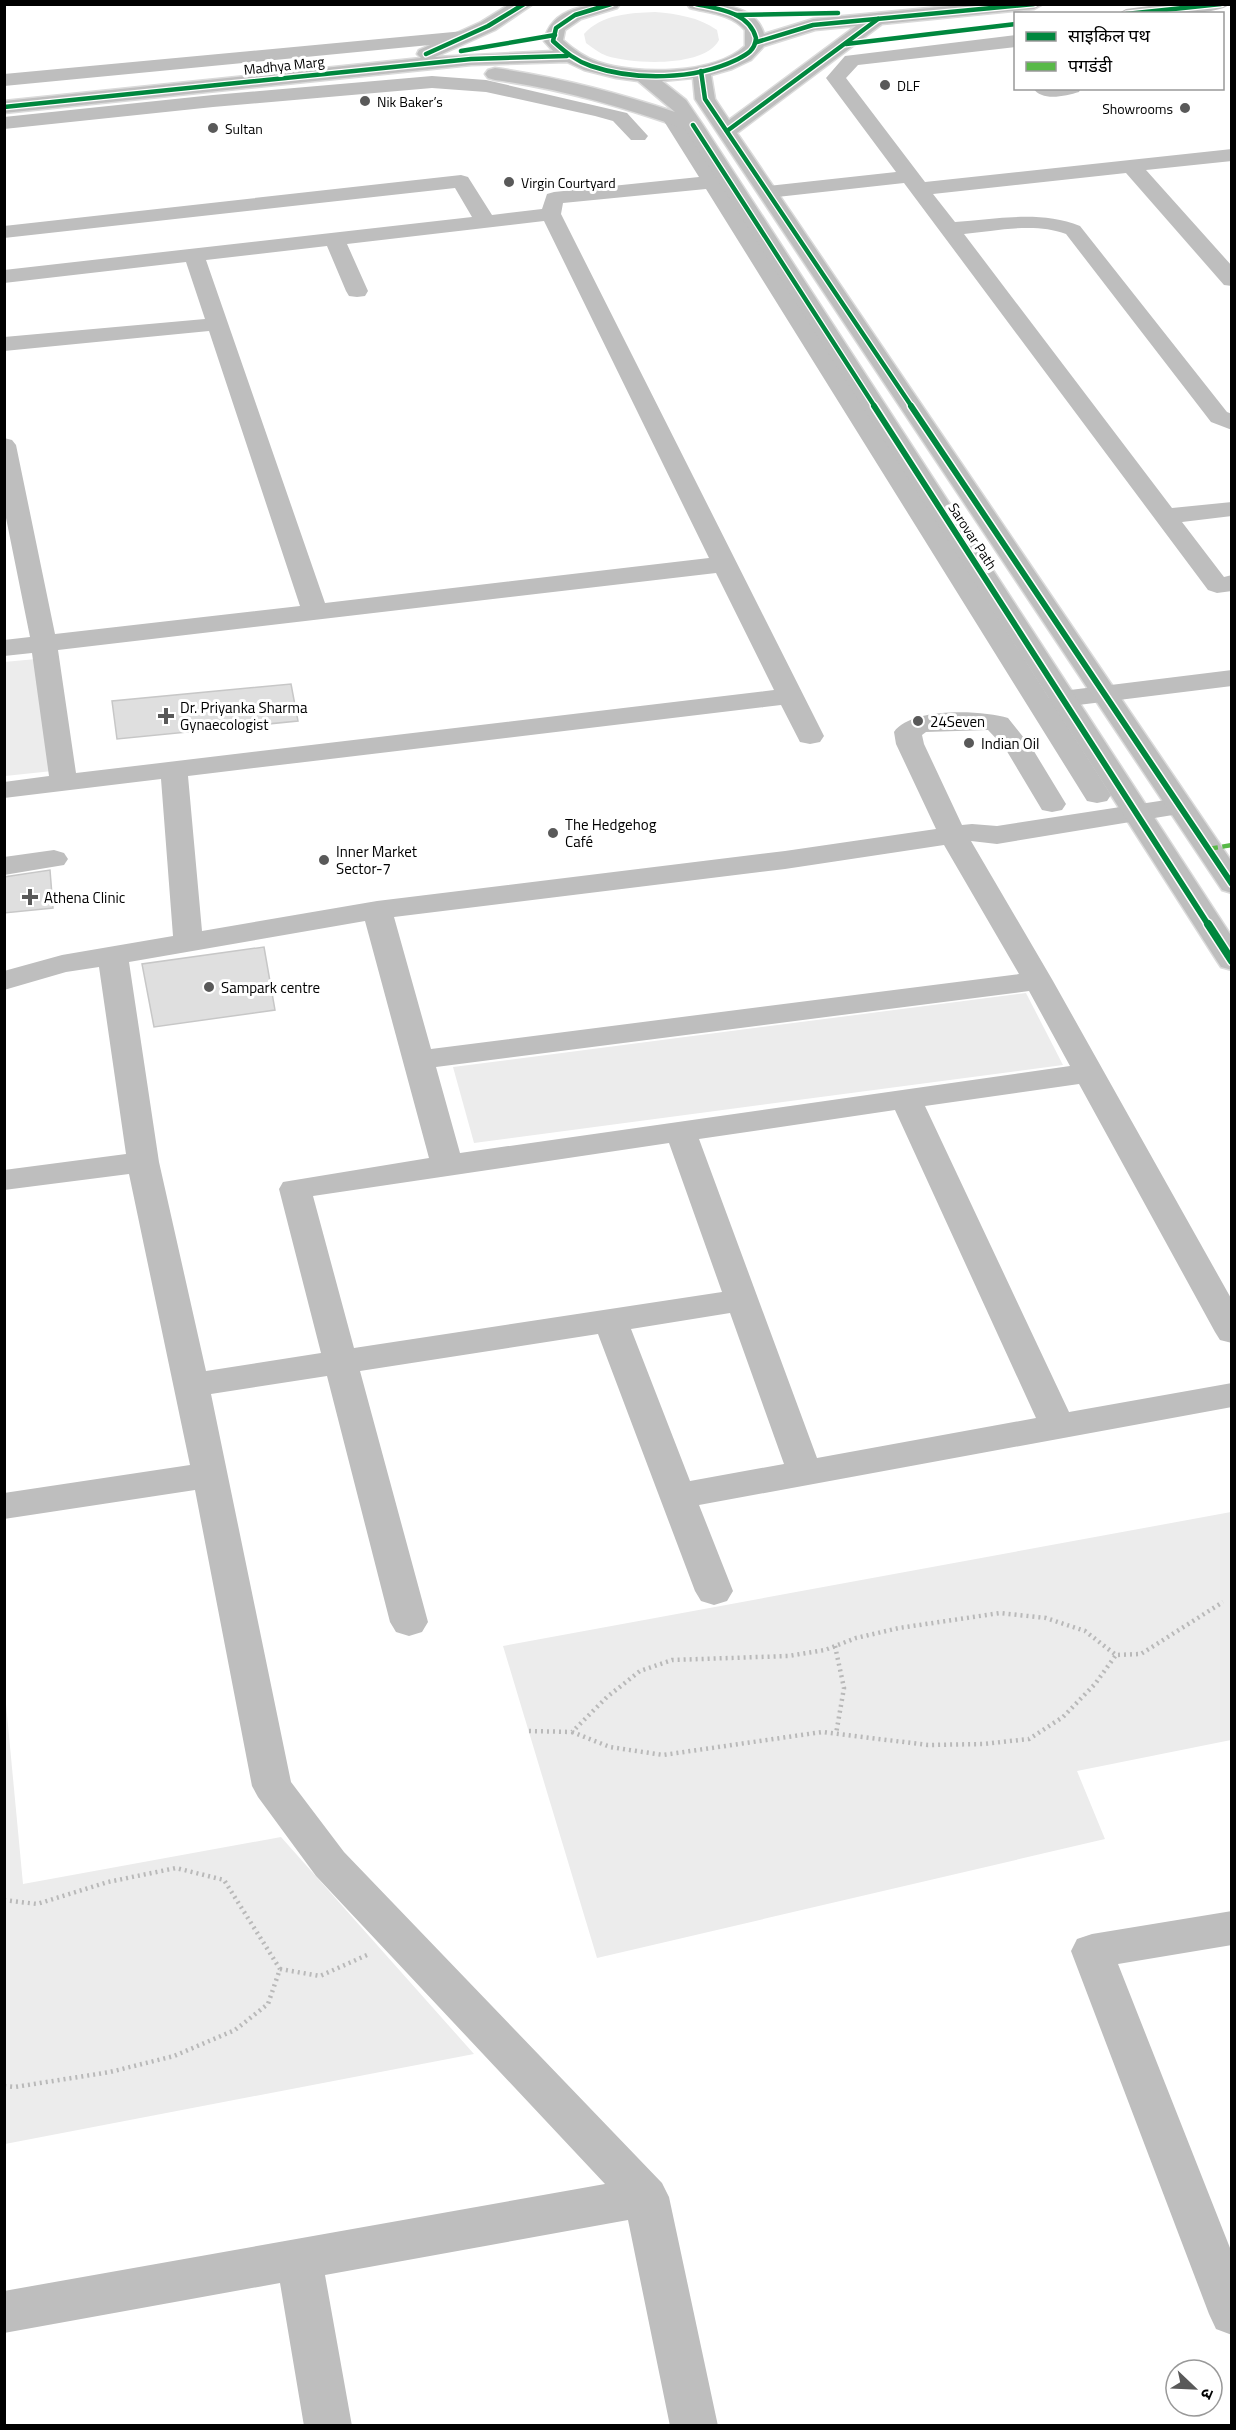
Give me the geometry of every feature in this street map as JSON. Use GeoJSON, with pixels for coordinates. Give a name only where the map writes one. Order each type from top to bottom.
{"type":"FeatureCollection","features":[{"type":"Feature","properties":{"kind":"street"},"geometry":{"type":"LineString","coordinates":[[426,59],[524,4]]}},
{"type":"Feature","properties":{"kind":"street"},"geometry":{"type":"LineString","coordinates":[[696,4],[736,15],[832,14],[915,7],[1034,4]]}},
{"type":"Feature","properties":{"kind":"street"},"geometry":{"type":"LineString","coordinates":[[1145,12],[1221,4]]}},
{"type":"Feature","properties":{"kind":"street"},"geometry":{"type":"LineString","coordinates":[[601,6],[565,20],[556,28],[553,41],[567,56],[596,68],[642,74],[701,71],[736,61],[746,55],[757,42],[813,26],[878,19],[915,7],[1014,24]]}},
{"type":"Feature","properties":{"kind":"street"},"geometry":{"type":"LineString","coordinates":[[736,15],[748,23],[756,33],[757,42]]}},
{"type":"Feature","properties":{"kind":"street"},"geometry":{"type":"LineString","coordinates":[[727,131],[878,19]]}},
{"type":"Feature","properties":{"kind":"street"},"geometry":{"type":"LineString","coordinates":[[844,44],[1014,24]]}},
{"type":"Feature","properties":{"kind":"street","name":"Madhya Marg"},"geometry":{"type":"LineString","coordinates":[[313,83],[555,35]]}},
{"type":"Feature","properties":{"kind":"street"},"geometry":{"type":"LineString","coordinates":[[4,80],[464,37]]}},
{"type":"Feature","properties":{"kind":"street"},"geometry":{"type":"LineString","coordinates":[[1006,47],[852,60],[836,78],[1217,585],[1232,583]]}},
{"type":"Feature","properties":{"kind":"street","name":"Madhya Marg"},"geometry":{"type":"LineString","coordinates":[[4,97],[426,59],[567,56]]}},
{"type":"Feature","properties":{"kind":"street"},"geometry":{"type":"LineString","coordinates":[[426,59],[537,80],[614,98],[682,121]]}},
{"type":"Feature","properties":{"kind":"street","name":"Sarovar Path"},"geometry":{"type":"LineString","coordinates":[[701,71],[705,99],[1232,884]]}},
{"type":"Feature","properties":{"kind":"street"},"geometry":{"type":"LineString","coordinates":[[642,74],[679,104],[682,121],[712,173],[1118,799]]}},
{"type":"Feature","properties":{"kind":"street"},"geometry":{"type":"LineString","coordinates":[[4,123],[209,94],[313,83],[432,82],[486,86],[620,117],[638,136]]}},
{"type":"Feature","properties":{"kind":"street"},"geometry":{"type":"LineString","coordinates":[[4,107],[209,94]]}},
{"type":"Feature","properties":{"kind":"street"},"geometry":{"type":"LineString","coordinates":[[768,192],[1131,166],[1232,155]]}},
{"type":"Feature","properties":{"kind":"street"},"geometry":{"type":"LineString","coordinates":[[1131,166],[1232,280]]}},
{"type":"Feature","properties":{"kind":"street"},"geometry":{"type":"LineString","coordinates":[[712,173],[554,198],[551,214],[810,736]]}},
{"type":"Feature","properties":{"kind":"street","name":"Sarovar Path"},"geometry":{"type":"LineString","coordinates":[[712,173],[1062,699],[1118,799],[1232,962]]}},
{"type":"Feature","properties":{"kind":"street"},"geometry":{"type":"LineString","coordinates":[[4,277],[194,255],[279,223],[462,181],[486,222]]}},
{"type":"Feature","properties":{"kind":"street"},"geometry":{"type":"LineString","coordinates":[[4,232],[28,229],[279,223],[334,239],[551,214]]}},
{"type":"Feature","properties":{"kind":"street"},"geometry":{"type":"LineString","coordinates":[[951,229],[1047,222],[1073,230],[1219,417],[1232,423]]}},
{"type":"Feature","properties":{"kind":"street"},"geometry":{"type":"LineString","coordinates":[[28,229],[43,273]]}},
{"type":"Feature","properties":{"kind":"street"},"geometry":{"type":"LineString","coordinates":[[334,239],[357,291]]}},
{"type":"Feature","properties":{"kind":"street"},"geometry":{"type":"LineString","coordinates":[[194,255],[315,612]]}},
{"type":"Feature","properties":{"kind":"street"},"geometry":{"type":"LineString","coordinates":[[4,344],[218,324]]}},
{"type":"Feature","properties":{"kind":"street"},"geometry":{"type":"LineString","coordinates":[[4,445],[44,643],[63,783]]}},
{"type":"Feature","properties":{"kind":"street"},"geometry":{"type":"LineString","coordinates":[[1166,516],[1232,509]]}},
{"type":"Feature","properties":{"kind":"street"},"geometry":{"type":"LineString","coordinates":[[4,648],[725,564]]}},
{"type":"Feature","properties":{"kind":"street"},"geometry":{"type":"LineString","coordinates":[[1062,699],[1232,678]]}},
{"type":"Feature","properties":{"kind":"street"},"geometry":{"type":"LineString","coordinates":[[4,790],[790,696]]}},
{"type":"Feature","properties":{"kind":"street"},"geometry":{"type":"LineString","coordinates":[[1052,804],[1009,734],[998,724],[987,722],[919,725],[908,732],[910,744],[963,833],[1038,981],[1232,1332]]}},
{"type":"Feature","properties":{"kind":"street"},"geometry":{"type":"LineString","coordinates":[[174,770],[188,943]]}},
{"type":"Feature","properties":{"kind":"street"},"geometry":{"type":"LineString","coordinates":[[963,833],[990,817],[1052,804],[1172,796]]}},
{"type":"Feature","properties":{"kind":"street"},"geometry":{"type":"LineString","coordinates":[[4,981],[62,964],[377,910],[785,860],[963,833],[998,835],[1118,799]]}},
{"type":"Feature","properties":{"kind":"street"},"geometry":{"type":"LineString","coordinates":[[4,866],[54,859]]}},
{"type":"Feature","properties":{"kind":"street"},"geometry":{"type":"LineString","coordinates":[[377,910],[447,1165]]}},
{"type":"Feature","properties":{"kind":"street"},"geometry":{"type":"LineString","coordinates":[[113,957],[142,1162],[211,1475],[272,1786],[330,1864],[646,2198],[694,2426]]}},
{"type":"Feature","properties":{"kind":"street"},"geometry":{"type":"LineString","coordinates":[[4,961],[62,964]]}},
{"type":"Feature","properties":{"kind":"street"},"geometry":{"type":"LineString","coordinates":[[418,1060],[1038,981]]}},
{"type":"Feature","properties":{"kind":"street"},"geometry":{"type":"LineString","coordinates":[[408,1622],[295,1189],[1089,1073]]}},
{"type":"Feature","properties":{"kind":"street"},"geometry":{"type":"LineString","coordinates":[[906,1099],[1058,1427]]}},
{"type":"Feature","properties":{"kind":"street"},"geometry":{"type":"LineString","coordinates":[[681,1132],[805,1473]]}},
{"type":"Feature","properties":{"kind":"street"},"geometry":{"type":"LineString","coordinates":[[4,1180],[142,1162]]}},
{"type":"Feature","properties":{"kind":"street"},"geometry":{"type":"LineString","coordinates":[[192,1384],[742,1300]]}},
{"type":"Feature","properties":{"kind":"street"},"geometry":{"type":"LineString","coordinates":[[610,1320],[714,1591]]}},
{"type":"Feature","properties":{"kind":"street"},"geometry":{"type":"LineString","coordinates":[[678,1496],[1232,1395]]}},
{"type":"Feature","properties":{"kind":"street"},"geometry":{"type":"LineString","coordinates":[[4,1506],[211,1475]]}},
{"type":"Feature","properties":{"kind":"street"},"geometry":{"type":"LineString","coordinates":[[1232,1928],[1092,1952],[1232,2314]]}},
{"type":"Feature","properties":{"kind":"street"},"geometry":{"type":"LineString","coordinates":[[4,2312],[646,2198]]}},
{"type":"Feature","properties":{"kind":"street"},"geometry":{"type":"LineString","coordinates":[[299,2259],[328,2426]]}},
{"type":"Feature","properties":{"kind":"path"},"geometry":{"type":"LineString","coordinates":[[572,1732],[608,1697],[640,1671],[672,1659],[788,1656],[835,1646],[856,1638],[898,1628],[1000,1613],[1046,1618],[1085,1631],[1116,1655],[1141,1654],[1223,1602]]}},
{"type":"Feature","properties":{"kind":"path"},"geometry":{"type":"LineString","coordinates":[[835,1646],[844,1688],[836,1734]]}},
{"type":"Feature","properties":{"kind":"path"},"geometry":{"type":"LineString","coordinates":[[529,1731],[572,1732],[610,1747],[663,1755],[822,1732],[928,1745],[983,1744],[1029,1739],[1063,1717],[1095,1684],[1116,1655]]}},
{"type":"Feature","properties":{"kind":"path"},"geometry":{"type":"LineString","coordinates":[[4,1900],[37,1904],[108,1882],[176,1868],[224,1880],[280,1969],[320,1976],[355,1961],[399,1937]]}},
{"type":"Feature","properties":{"kind":"path"},"geometry":{"type":"LineString","coordinates":[[4,2086],[15,2087],[110,2072],[174,2056],[235,2030],[268,2004],[280,1969]]}},
{"type":"Feature","properties":{"kind":"shaded area"},"geometry":{"type":"Polygon","coordinates":[[[655,12],[680,15],[703,22],[717,30],[719,40],[711,49],[699,55],[684,59],[650,62],[604,55],[586,43],[584,34],[599,22],[626,14],[655,12]]]}},
{"type":"Feature","properties":{"kind":"shaded area"},"geometry":{"type":"Polygon","coordinates":[[[47,658],[62,770],[5,776],[4,662],[47,658]]]}},
{"type":"Feature","properties":{"kind":"shaded area"},"geometry":{"type":"Polygon","coordinates":[[[1026,993],[1063,1065],[474,1143],[453,1067],[1026,993]]]}},
{"type":"Feature","properties":{"kind":"shaded area"},"geometry":{"type":"Polygon","coordinates":[[[1231,1512],[1231,1740],[1077,1771],[1105,1839],[597,1958],[503,1646],[1231,1512]]]}},
{"type":"Feature","properties":{"kind":"shaded area"},"geometry":{"type":"Polygon","coordinates":[[[4,1683],[23,1884],[281,1837],[474,2054],[5,2144],[4,1683]]]}},
{"type":"Feature","properties":{"kind":"building"},"geometry":{"type":"Polygon","coordinates":[[[291,684],[298,721],[117,739],[112,701],[291,684]]]}},
{"type":"Feature","properties":{"kind":"building"},"geometry":{"type":"Polygon","coordinates":[[[50,870],[53,908],[4,913],[4,877],[50,870]]]}},
{"type":"Feature","properties":{"kind":"building","name":"Sampark centre"},"geometry":{"type":"Polygon","coordinates":[[[264,947],[275,1010],[154,1027],[142,964],[264,947]]]}},
{"type":"Feature","properties":{"kind":"marked path"},"geometry":{"type":"LineString","coordinates":[[1208,849],[1232,845]]}},
{"type":"Feature","properties":{"kind":"cycle path"},"geometry":{"type":"LineString","coordinates":[[426,54],[488,26],[524,4]]}},
{"type":"Feature","properties":{"kind":"cycle path"},"geometry":{"type":"LineString","coordinates":[[611,4],[575,15],[556,28],[553,41],[569,55],[590,66],[645,76],[701,72],[725,65],[749,53],[756,44],[754,30],[749,23],[732,13],[696,4]]}},
{"type":"Feature","properties":{"kind":"cycle path"},"geometry":{"type":"LineString","coordinates":[[757,42],[813,25],[1034,4]]}},
{"type":"Feature","properties":{"kind":"cycle path"},"geometry":{"type":"LineString","coordinates":[[1145,12],[1221,4]]}},
{"type":"Feature","properties":{"kind":"cycle path"},"geometry":{"type":"LineString","coordinates":[[736,15],[838,13]]}},
{"type":"Feature","properties":{"kind":"cycle path"},"geometry":{"type":"LineString","coordinates":[[727,131],[878,19]]}},
{"type":"Feature","properties":{"kind":"cycle path"},"geometry":{"type":"LineString","coordinates":[[846,44],[1014,24]]}},
{"type":"Feature","properties":{"kind":"cycle path"},"geometry":{"type":"LineString","coordinates":[[461,51],[555,35]]}},
{"type":"Feature","properties":{"kind":"cycle path"},"geometry":{"type":"LineString","coordinates":[[4,107],[471,59],[567,56]]}},
{"type":"Feature","properties":{"kind":"cycle path"},"geometry":{"type":"LineString","coordinates":[[701,71],[705,99],[1232,884]]}},
{"type":"Feature","properties":{"kind":"cycle path"},"geometry":{"type":"LineString","coordinates":[[693,125],[1232,961]]}},
{"type":"Feature","properties":{"kind":"place","name":"DLF"},"geometry":{"type":"Point","coordinates":[885,85]}},
{"type":"Feature","properties":{"kind":"place","name":"Nik Baker’s"},"geometry":{"type":"Point","coordinates":[365,101]}},
{"type":"Feature","properties":{"kind":"place","name":"Showrooms"},"geometry":{"type":"Point","coordinates":[1185,108]}},
{"type":"Feature","properties":{"kind":"place","name":"Sultan"},"geometry":{"type":"Point","coordinates":[213,128]}},
{"type":"Feature","properties":{"kind":"place","name":"Virgin Courtyard"},"geometry":{"type":"Point","coordinates":[509,182]}},
{"type":"Feature","properties":{"kind":"place","name":"Dr. Priyanka Sharma Gynaecologist"},"geometry":{"type":"Point","coordinates":[166,716]}},
{"type":"Feature","properties":{"kind":"place","name":"24Seven"},"geometry":{"type":"Point","coordinates":[918,721]}},
{"type":"Feature","properties":{"kind":"place","name":"Indian Oil"},"geometry":{"type":"Point","coordinates":[969,743]}},
{"type":"Feature","properties":{"kind":"place","name":"The Hedgehog Café"},"geometry":{"type":"Point","coordinates":[553,833]}},
{"type":"Feature","properties":{"kind":"place","name":"Inner Market Sector-7"},"geometry":{"type":"Point","coordinates":[324,860]}},
{"type":"Feature","properties":{"kind":"place","name":"Athena Clinic"},"geometry":{"type":"Point","coordinates":[30,897]}},
{"type":"Feature","properties":{"kind":"place","name":"Sampark centre"},"geometry":{"type":"Point","coordinates":[209,987]}}]}
